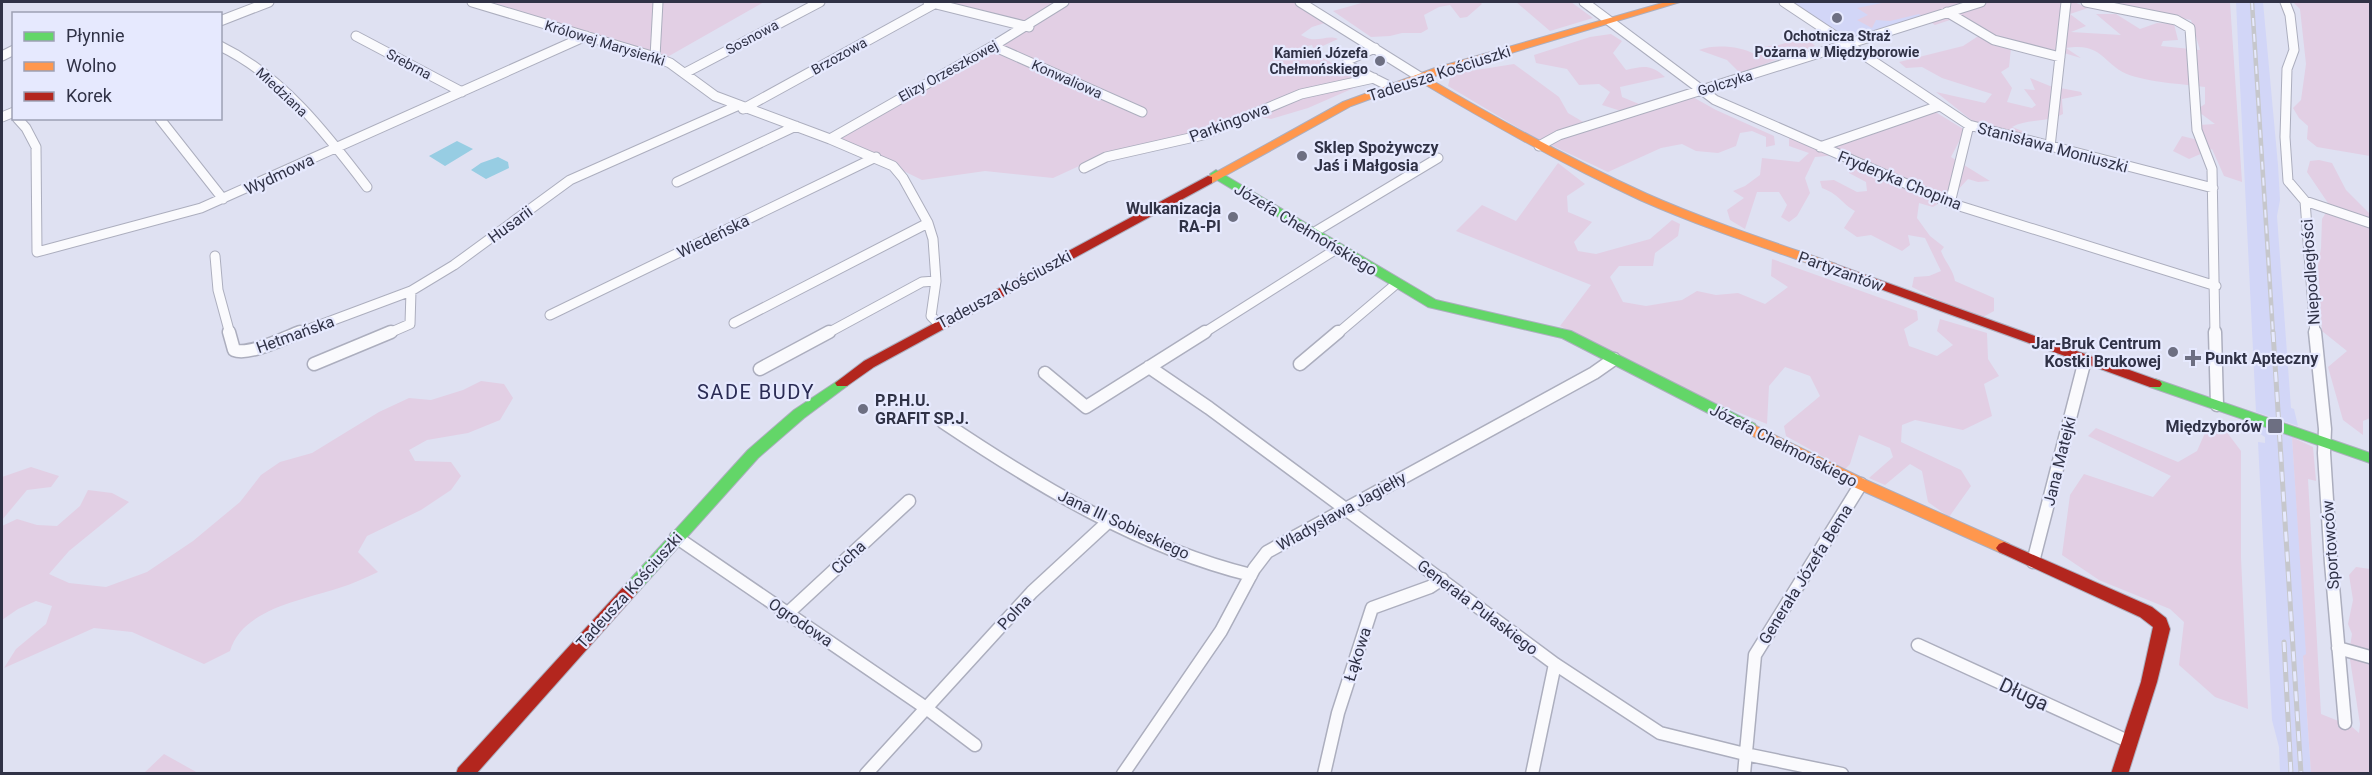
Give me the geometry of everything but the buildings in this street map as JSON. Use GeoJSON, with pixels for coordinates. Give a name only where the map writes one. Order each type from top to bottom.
{"type":"FeatureCollection","features":[{"type":"Feature","properties":{"kind":"street"},"geometry":{"type":"LineString","coordinates":[[222,20],[269,2]]}},
{"type":"Feature","properties":{"kind":"street","name":"Królowej Marysieńki"},"geometry":{"type":"LineString","coordinates":[[472,2],[655,57],[685,74],[715,96],[876,157],[893,166],[903,178],[928,223],[933,239],[936,281],[931,316],[939,324]]}},
{"type":"Feature","properties":{"kind":"street"},"geometry":{"type":"LineString","coordinates":[[655,57],[658,2]]}},
{"type":"Feature","properties":{"kind":"street","name":"Sosnowa"},"geometry":{"type":"LineString","coordinates":[[685,74],[820,2]]}},
{"type":"Feature","properties":{"kind":"street","name":"Elizy Orzeszkowej"},"geometry":{"type":"LineString","coordinates":[[830,139],[1027,27],[1064,2]]}},
{"type":"Feature","properties":{"kind":"street"},"geometry":{"type":"LineString","coordinates":[[1300,2],[1420,77]]}},
{"type":"Feature","properties":{"kind":"street","name":"Fryderyka Chopina"},"geometry":{"type":"LineString","coordinates":[[1584,2],[1701,92],[1715,100],[1950,202],[2216,286]]}},
{"type":"Feature","properties":{"kind":"street","name":"Tadeusza Kościuszki"},"geometry":{"type":"LineString","coordinates":[[464,774],[746,461],[799,414],[855,373],[939,324],[1347,104],[1420,77],[1675,2]]}},
{"type":"Feature","properties":{"kind":"street","name":"Stanisława Moniuszki"},"geometry":{"type":"LineString","coordinates":[[1784,2],[1969,125],[2213,188]]}},
{"type":"Feature","properties":{"kind":"street","name":"Golczyka"},"geometry":{"type":"LineString","coordinates":[[1539,146],[1559,135],[1981,2]]}},
{"type":"Feature","properties":{"kind":"street"},"geometry":{"type":"LineString","coordinates":[[2050,147],[2066,2]]}},
{"type":"Feature","properties":{"kind":"street"},"geometry":{"type":"LineString","coordinates":[[2086,2],[2176,20],[2190,28],[2197,130],[2199,141],[2211,163],[2213,188],[2217,405]]}},
{"type":"Feature","properties":{"kind":"street","name":"Niepodległości"},"geometry":{"type":"LineString","coordinates":[[2285,2],[2290,15],[2294,50],[2287,69],[2284,108],[2288,181],[2305,201],[2313,327],[2325,442]]}},
{"type":"Feature","properties":{"kind":"street"},"geometry":{"type":"LineString","coordinates":[[930,3],[1027,27]]}},
{"type":"Feature","properties":{"kind":"street","name":"Brzozowa"},"geometry":{"type":"LineString","coordinates":[[740,107],[930,3]]}},
{"type":"Feature","properties":{"kind":"street"},"geometry":{"type":"LineString","coordinates":[[1947,12],[1994,40],[2060,57]]}},
{"type":"Feature","properties":{"kind":"street","name":"Srebrna"},"geometry":{"type":"LineString","coordinates":[[356,36],[462,93]]}},
{"type":"Feature","properties":{"kind":"street","name":"Wydmowa"},"geometry":{"type":"LineString","coordinates":[[19,120],[26,128],[36,147],[34,170],[37,252],[201,208],[586,36]]}},
{"type":"Feature","properties":{"kind":"street","name":"Konwaliowa"},"geometry":{"type":"LineString","coordinates":[[993,46],[1142,112]]}},
{"type":"Feature","properties":{"kind":"street","name":"Miedziana"},"geometry":{"type":"LineString","coordinates":[[222,47],[247,60],[304,111],[337,147],[367,187]]}},
{"type":"Feature","properties":{"kind":"street"},"geometry":{"type":"LineString","coordinates":[[1374,48],[1347,60],[1347,65],[1391,87]]}},
{"type":"Feature","properties":{"kind":"street","name":"Partyzantów"},"geometry":{"type":"LineString","coordinates":[[1420,77],[1498,125],[1628,190],[1680,212],[2085,360],[2370,458]]}},
{"type":"Feature","properties":{"kind":"street","name":"Parkingowa"},"geometry":{"type":"LineString","coordinates":[[1084,168],[1106,158],[1203,135],[1301,94],[1374,78]]}},
{"type":"Feature","properties":{"kind":"street"},"geometry":{"type":"LineString","coordinates":[[1820,147],[1939,106]]}},
{"type":"Feature","properties":{"kind":"street","name":"Husarii"},"geometry":{"type":"LineString","coordinates":[[411,291],[454,265],[570,180],[740,107]]}},
{"type":"Feature","properties":{"kind":"street"},"geometry":{"type":"LineString","coordinates":[[161,120],[223,198]]}},
{"type":"Feature","properties":{"kind":"street"},"geometry":{"type":"LineString","coordinates":[[1950,202],[1969,125]]}},
{"type":"Feature","properties":{"kind":"street"},"geometry":{"type":"LineString","coordinates":[[677,182],[796,126]]}},
{"type":"Feature","properties":{"kind":"street","name":"Wiedeńska"},"geometry":{"type":"LineString","coordinates":[[550,315],[876,157]]}},
{"type":"Feature","properties":{"kind":"street"},"geometry":{"type":"LineString","coordinates":[[1313,233],[1438,158]]}},
{"type":"Feature","properties":{"kind":"street","name":"Józefa Chełmońskiego"},"geometry":{"type":"LineString","coordinates":[[1216,174],[1432,304],[1566,334],[1861,484],[2146,612],[2160,623],[2162,629],[2150,682],[2130,742]]}},
{"type":"Feature","properties":{"kind":"street"},"geometry":{"type":"LineString","coordinates":[[2305,201],[2370,223]]}},
{"type":"Feature","properties":{"kind":"street"},"geometry":{"type":"LineString","coordinates":[[734,323],[928,223]]}},
{"type":"Feature","properties":{"kind":"street"},"geometry":{"type":"LineString","coordinates":[[1045,373],[1086,407],[1338,248]]}},
{"type":"Feature","properties":{"kind":"street","name":"Hetmańska"},"geometry":{"type":"LineString","coordinates":[[214,256],[218,290],[234,350],[239,352],[249,351],[411,291]]}},
{"type":"Feature","properties":{"kind":"street"},"geometry":{"type":"LineString","coordinates":[[760,369],[922,282],[936,281]]}},
{"type":"Feature","properties":{"kind":"street","name":"Józefa Chełmońskiego"},"geometry":{"type":"LineString","coordinates":[[1300,364],[1396,284]]}},
{"type":"Feature","properties":{"kind":"street"},"geometry":{"type":"LineString","coordinates":[[314,364],[410,324],[411,291]]}},
{"type":"Feature","properties":{"kind":"street","name":"Władysława Jagiełły"},"geometry":{"type":"LineString","coordinates":[[1123,774],[1222,630],[1257,563],[1268,552],[1594,373],[1614,359]]}},
{"type":"Feature","properties":{"kind":"street","name":"Jana Matejki"},"geometry":{"type":"LineString","coordinates":[[2033,562],[2085,360]]}},
{"type":"Feature","properties":{"kind":"street","name":"Generała Pułaskiego"},"geometry":{"type":"LineString","coordinates":[[1149,367],[1209,408],[1555,664],[1660,733],[1745,754],[1842,774]]}},
{"type":"Feature","properties":{"kind":"street","name":"Jana III Sobieskiego"},"geometry":{"type":"LineString","coordinates":[[942,422],[1064,498],[1109,521],[1228,570],[1251,575]]}},
{"type":"Feature","properties":{"kind":"street","name":"Sportowców"},"geometry":{"type":"LineString","coordinates":[[2325,442],[2345,723]]}},
{"type":"Feature","properties":{"kind":"street","name":"Generała Józefa Bema"},"geometry":{"type":"LineString","coordinates":[[1744,774],[1755,656],[1861,484]]}},
{"type":"Feature","properties":{"kind":"street","name":"Cicha"},"geometry":{"type":"LineString","coordinates":[[788,613],[909,501]]}},
{"type":"Feature","properties":{"kind":"street","name":"Polna"},"geometry":{"type":"LineString","coordinates":[[866,774],[1032,592],[1109,521]]}},
{"type":"Feature","properties":{"kind":"street","name":"Ogrodowa"},"geometry":{"type":"LineString","coordinates":[[676,537],[926,708]]}},
{"type":"Feature","properties":{"kind":"street","name":"Łąkowa"},"geometry":{"type":"LineString","coordinates":[[1324,774],[1338,713],[1372,608],[1430,588],[1442,579]]}},
{"type":"Feature","properties":{"kind":"street","name":"Długa"},"geometry":{"type":"LineString","coordinates":[[1918,645],[2130,742]]}},
{"type":"Feature","properties":{"kind":"street"},"geometry":{"type":"LineString","coordinates":[[2338,648],[2370,657]]}},
{"type":"Feature","properties":{"kind":"street"},"geometry":{"type":"LineString","coordinates":[[1532,774],[1555,664]]}},
{"type":"Feature","properties":{"kind":"street"},"geometry":{"type":"LineString","coordinates":[[926,708],[975,745]]}},
{"type":"Feature","properties":{"kind":"street"},"geometry":{"type":"LineString","coordinates":[[2119,774],[2130,742]]}},
{"type":"Feature","properties":{"kind":"shaded area"},"geometry":{"type":"Polygon","coordinates":[[[491,2],[764,2],[662,60],[584,31],[491,2]]]}},
{"type":"Feature","properties":{"kind":"shaded area"},"geometry":{"type":"Polygon","coordinates":[[[943,2],[1294,2],[1328,22],[1312,27],[1301,35],[1312,39],[1338,39],[1314,50],[1312,45],[1303,47],[1300,55],[1305,57],[1316,54],[1369,84],[1363,84],[1308,108],[1271,119],[1241,113],[1186,139],[1101,156],[1053,178],[985,171],[922,180],[838,139],[1036,24],[943,2]]]}},
{"type":"Feature","properties":{"kind":"shaded area"},"geometry":{"type":"Polygon","coordinates":[[[1365,2],[1480,2],[1482,4],[1467,17],[1460,18],[1450,5],[1439,7],[1424,15],[1428,29],[1421,33],[1371,37],[1333,11],[1365,2]]]}},
{"type":"Feature","properties":{"kind":"shaded area"},"geometry":{"type":"Polygon","coordinates":[[[1516,2],[1571,2],[1593,18],[1550,31],[1516,2]]]}},
{"type":"Feature","properties":{"kind":"shaded area"},"geometry":{"type":"Polygon","coordinates":[[[1793,2],[1913,2],[1933,14],[1849,39],[1793,2]]]}},
{"type":"Feature","properties":{"kind":"shaded area"},"geometry":{"type":"Polygon","coordinates":[[[1887,2],[2074,2],[2088,8],[2070,14],[2086,26],[2071,32],[2121,35],[2096,14],[2116,14],[2140,29],[2157,23],[2174,24],[2178,40],[2163,41],[2161,46],[2200,50],[2191,20],[2091,2],[2230,2],[2242,182],[2224,176],[2212,149],[2189,159],[2173,151],[2182,136],[2202,141],[2199,125],[2215,124],[2196,110],[2205,104],[2205,87],[2136,77],[2125,73],[2089,48],[2066,48],[2081,58],[2050,49],[2011,48],[2009,67],[2001,72],[2012,88],[2007,102],[2032,108],[2036,105],[2024,89],[2035,90],[2030,78],[2050,86],[2081,92],[2082,95],[2062,99],[2063,114],[2057,117],[2024,122],[2012,127],[2025,132],[2022,136],[1975,123],[1936,92],[1985,103],[1992,94],[1942,78],[1922,67],[1906,68],[1899,62],[1963,46],[1986,31],[1962,16],[1935,25],[1919,14],[1890,21],[1876,20],[1872,28],[1857,20],[1868,15],[1857,8],[1887,2]]]}},
{"type":"Feature","properties":{"kind":"shaded area"},"geometry":{"type":"Polygon","coordinates":[[[2236,2],[2263,2],[2278,165],[2280,200],[2277,216],[2291,408],[2294,409],[2298,426],[2256,412],[2236,2]]]}},
{"type":"Feature","properties":{"kind":"shaded area"},"geometry":{"type":"Polygon","coordinates":[[[2293,2],[2370,2],[2370,156],[2317,147],[2307,139],[2308,126],[2293,108],[2301,100],[2306,64],[2300,9],[2293,2]]]}},
{"type":"Feature","properties":{"kind":"shaded area"},"geometry":{"type":"Polygon","coordinates":[[[1790,31],[1801,34],[1815,46],[1740,73],[1727,60],[1699,50],[1727,47],[1742,49],[1754,54],[1760,47],[1795,40],[1790,31]]]}},
{"type":"Feature","properties":{"kind":"shaded area"},"geometry":{"type":"Polygon","coordinates":[[[1611,34],[1622,41],[1613,53],[1626,70],[1647,67],[1665,77],[1620,87],[1622,97],[1639,104],[1682,91],[1716,110],[1774,136],[1775,145],[1766,147],[1766,137],[1752,131],[1740,133],[1736,146],[1718,153],[1696,151],[1682,144],[1661,148],[1608,172],[1532,136],[1448,86],[1451,74],[1514,64],[1559,97],[1568,113],[1585,123],[1621,111],[1602,105],[1610,92],[1599,84],[1579,85],[1567,69],[1536,63],[1534,55],[1590,37],[1611,34]]]}},
{"type":"Feature","properties":{"kind":"shaded area"},"geometry":{"type":"Polygon","coordinates":[[[1932,110],[1965,130],[1951,157],[1990,181],[1978,182],[1968,179],[1954,194],[1933,207],[1919,203],[1917,218],[1930,236],[1944,247],[1941,251],[1955,281],[1994,298],[1994,311],[1983,317],[1959,310],[1912,287],[1914,277],[1929,276],[1941,271],[1925,238],[1908,235],[1910,245],[1902,251],[1871,235],[1857,237],[1844,228],[1855,211],[1822,188],[1820,181],[1834,180],[1857,192],[1867,191],[1866,182],[1849,173],[1851,161],[1838,155],[1815,157],[1805,178],[1810,193],[1797,216],[1789,222],[1781,217],[1787,205],[1779,192],[1757,192],[1745,229],[1730,220],[1727,210],[1744,198],[1733,191],[1745,186],[1760,175],[1762,158],[1799,162],[1809,153],[1789,146],[1789,134],[1822,146],[1932,110]]]}},
{"type":"Feature","properties":{"kind":"shaded area"},"geometry":{"type":"Polygon","coordinates":[[[457,141],[473,149],[445,166],[429,156],[457,141]]]}},
{"type":"Feature","properties":{"kind":"shaded area"},"geometry":{"type":"Polygon","coordinates":[[[498,157],[508,162],[509,168],[486,179],[471,170],[481,163],[498,157]]]}},
{"type":"Feature","properties":{"kind":"shaded area"},"geometry":{"type":"Polygon","coordinates":[[[2319,160],[2332,163],[2346,190],[2370,214],[2370,418],[2363,421],[2363,435],[2343,420],[2328,367],[2347,351],[2322,331],[2318,266],[2322,219],[2330,206],[2307,172],[2310,161],[2319,160]]]}},
{"type":"Feature","properties":{"kind":"shaded area"},"geometry":{"type":"Polygon","coordinates":[[[1558,163],[1585,184],[1567,196],[1568,212],[1592,222],[1574,242],[1578,251],[1596,254],[1650,239],[1672,220],[1680,224],[1678,236],[1655,253],[1653,266],[1619,266],[1610,277],[1623,302],[1646,306],[1682,300],[1697,291],[1716,295],[1738,293],[1765,304],[1788,287],[1771,276],[1772,259],[1917,311],[1918,320],[1904,329],[1909,346],[1937,356],[1953,345],[1937,331],[1940,319],[1987,333],[1988,359],[1999,376],[1984,384],[1992,416],[1963,430],[1915,420],[1902,425],[1901,442],[1961,470],[1971,486],[1949,517],[1928,502],[1922,471],[1910,464],[1885,485],[1869,478],[1893,457],[1890,448],[1859,435],[1850,464],[1845,469],[1786,436],[1784,426],[1820,396],[1810,376],[1785,367],[1769,386],[1767,424],[1698,396],[1560,326],[1591,285],[1456,231],[1482,205],[1516,221],[1558,163]]]}},
{"type":"Feature","properties":{"kind":"shaded area"},"geometry":{"type":"Polygon","coordinates":[[[481,381],[504,384],[513,398],[500,420],[468,433],[427,440],[409,450],[415,461],[451,462],[461,476],[451,490],[421,510],[367,536],[358,552],[378,572],[344,586],[292,602],[260,616],[247,625],[237,637],[230,651],[204,664],[132,632],[94,628],[4,668],[16,649],[46,624],[52,606],[36,601],[2,620],[2,526],[17,519],[37,525],[57,526],[80,506],[88,490],[112,493],[129,502],[69,551],[49,574],[69,583],[106,587],[147,572],[193,541],[240,502],[261,475],[280,462],[312,453],[379,412],[409,398],[431,400],[463,390],[481,381]]]}},
{"type":"Feature","properties":{"kind":"shaded area"},"geometry":{"type":"Polygon","coordinates":[[[2242,419],[2292,437],[2307,655],[2303,657],[2311,773],[2280,773],[2279,747],[2272,720],[2258,442],[2265,443],[2265,437],[2247,426],[2242,419]]]}},
{"type":"Feature","properties":{"kind":"shaded area"},"geometry":{"type":"Polygon","coordinates":[[[2208,426],[2226,431],[2241,451],[2241,558],[2248,709],[2215,697],[2179,665],[2184,622],[2170,609],[2099,580],[2062,555],[2070,495],[2084,474],[2153,497],[2171,476],[2088,436],[2096,428],[2178,462],[2197,451],[2208,426]]]}},
{"type":"Feature","properties":{"kind":"shaded area"},"geometry":{"type":"Polygon","coordinates":[[[2292,437],[2313,447],[2316,481],[2308,479],[2321,714],[2351,726],[2359,733],[2360,724],[2349,653],[2352,634],[2348,624],[2353,600],[2349,575],[2356,567],[2370,569],[2370,773],[2311,773],[2292,437]]]}},
{"type":"Feature","properties":{"kind":"shaded area"},"geometry":{"type":"Polygon","coordinates":[[[31,467],[59,476],[51,487],[27,490],[2,520],[2,477],[31,467]]]}},
{"type":"Feature","properties":{"kind":"shaded area"},"geometry":{"type":"Polygon","coordinates":[[[164,754],[198,773],[144,773],[164,754]]]}},
{"type":"Feature","properties":{"kind":"railway"},"geometry":{"type":"LineString","coordinates":[[2252,2],[2273,334]]}},
{"type":"Feature","properties":{"kind":"railway"},"geometry":{"type":"LineString","coordinates":[[2273,332],[2301,774]]}},
{"type":"Feature","properties":{"kind":"railway"},"geometry":{"type":"LineString","coordinates":[[2284,642],[2291,774]]}},
{"type":"Feature","properties":{"kind":"traffic: fast"},"geometry":{"type":"LineString","coordinates":[[1216,174],[1432,304],[1566,334],[1750,428]]}},
{"type":"Feature","properties":{"kind":"traffic: fast"},"geometry":{"type":"LineString","coordinates":[[631,589],[753,454],[799,414],[842,383]]}},
{"type":"Feature","properties":{"kind":"traffic: fast"},"geometry":{"type":"LineString","coordinates":[[2155,384],[2370,458]]}},
{"type":"Feature","properties":{"kind":"traffic: slow"},"geometry":{"type":"LineString","coordinates":[[1208,180],[1347,104],[1439,70],[1675,2]]}},
{"type":"Feature","properties":{"kind":"traffic: slow"},"geometry":{"type":"LineString","coordinates":[[1420,77],[1530,140],[1644,197],[1714,225],[1832,267]]}},
{"type":"Feature","properties":{"kind":"traffic: slow"},"geometry":{"type":"LineString","coordinates":[[1750,428],[1861,484],[2004,548]]}},
{"type":"Feature","properties":{"kind":"traffic: jam"},"geometry":{"type":"LineString","coordinates":[[842,383],[869,364],[1208,180]]}},
{"type":"Feature","properties":{"kind":"traffic: jam"},"geometry":{"type":"LineString","coordinates":[[1832,267],[2155,384]]}},
{"type":"Feature","properties":{"kind":"traffic: jam"},"geometry":{"type":"LineString","coordinates":[[2004,548],[2146,612],[2160,623],[2162,629],[2149,682],[2119,774]]}},
{"type":"Feature","properties":{"kind":"traffic: jam"},"geometry":{"type":"LineString","coordinates":[[464,774],[631,589]]}},
{"type":"Feature","properties":{"kind":"place","name":"Ochotnicza Straż Pożarna w Międzyborowie"},"geometry":{"type":"Point","coordinates":[1837,18]}},
{"type":"Feature","properties":{"kind":"place","name":"Kamień Józefa Chełmońskiego"},"geometry":{"type":"Point","coordinates":[1380,61]}},
{"type":"Feature","properties":{"kind":"place","name":"Sklep Spożywczy Jaś i Małgosia"},"geometry":{"type":"Point","coordinates":[1302,156]}},
{"type":"Feature","properties":{"kind":"place","name":"Wulkanizacja RA-PI"},"geometry":{"type":"Point","coordinates":[1233,217]}},
{"type":"Feature","properties":{"kind":"place","name":"Jar-Bruk Centrum Kostki Brukowej"},"geometry":{"type":"Point","coordinates":[2173,352]}},
{"type":"Feature","properties":{"kind":"place","name":"Punkt Apteczny"},"geometry":{"type":"Point","coordinates":[2193,358]}},
{"type":"Feature","properties":{"kind":"place","name":"P.P.H.U. GRAFIT SP.J."},"geometry":{"type":"Point","coordinates":[863,409]}},
{"type":"Feature","properties":{"kind":"place","name":"Międzyborów"},"geometry":{"type":"Point","coordinates":[2275,426]}},
{"type":"Feature","properties":{"kind":"district","name":"SADE BUDY"},"geometry":{"type":"Point","coordinates":[756,392]}}]}
